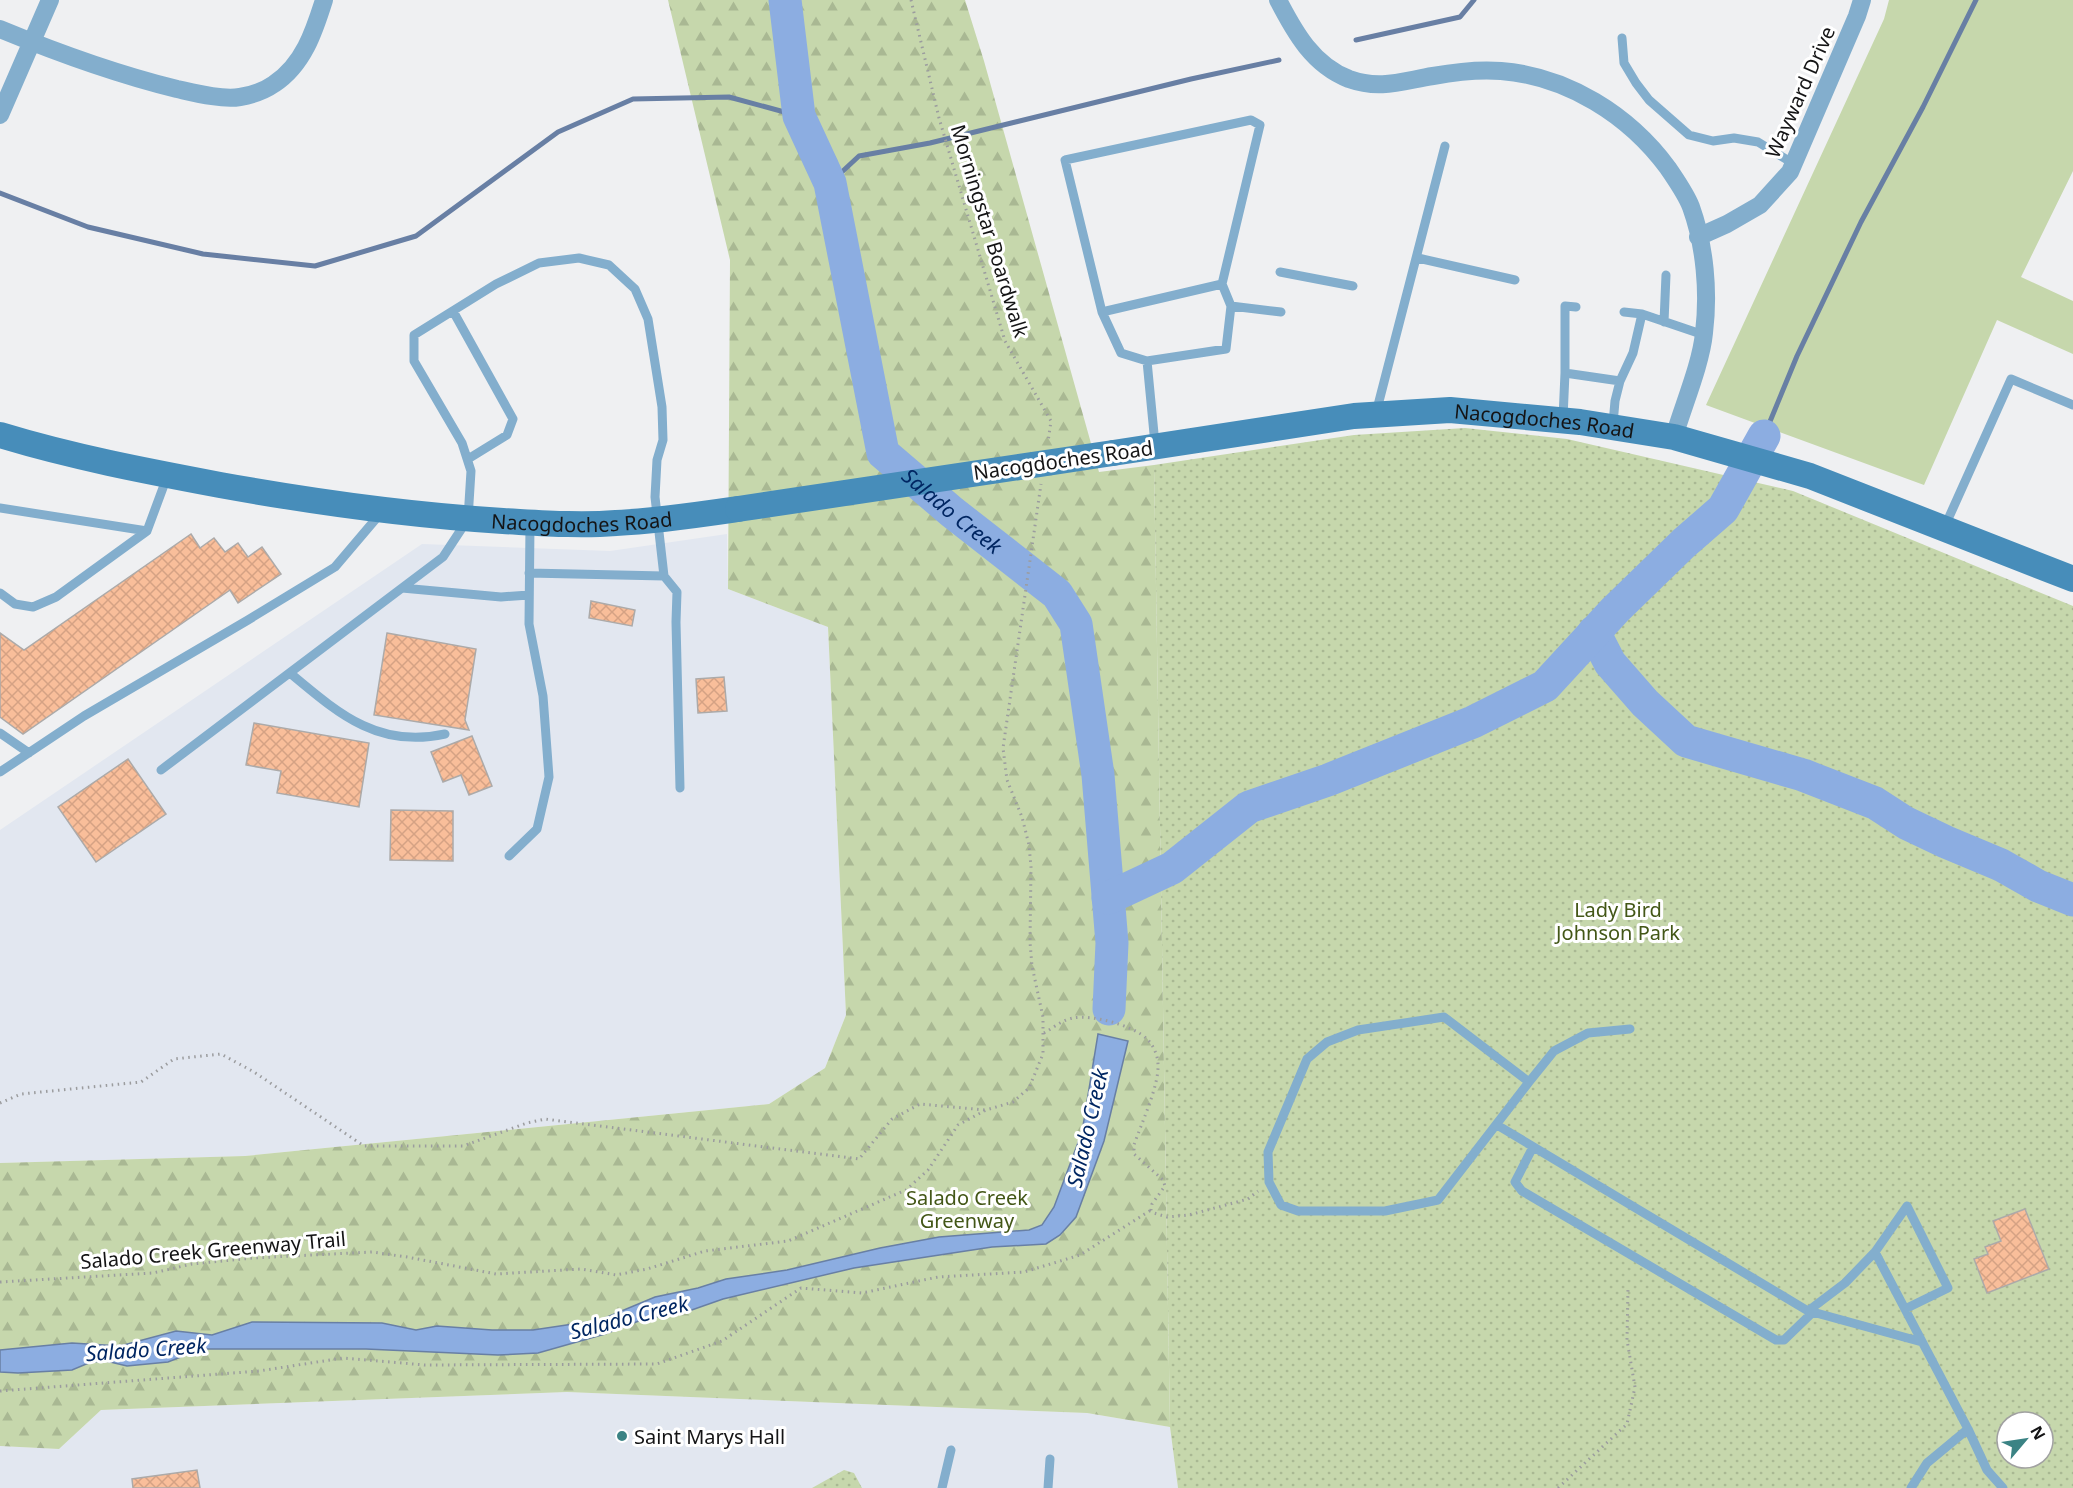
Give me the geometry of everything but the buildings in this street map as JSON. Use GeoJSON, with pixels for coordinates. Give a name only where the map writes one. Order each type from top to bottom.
{"type":"FeatureCollection","features":[{"type":"Feature","properties":{"kind":"main road","name":"Nacogdoches Road"},"geometry":{"type":"LineString","coordinates":[[0,435],[50,450],[275,495],[468,519],[559,524],[616,524],[738,509],[1354,416],[1450,410],[1563,420],[1674,437],[1703,444],[1810,476],[2073,579]]}},
{"type":"Feature","properties":{"kind":"street"},"geometry":{"type":"LineString","coordinates":[[0,115],[50,0]]}},
{"type":"Feature","properties":{"kind":"street"},"geometry":{"type":"LineString","coordinates":[[0,29],[84,63],[199,94],[238,98],[257,93],[290,72],[305,50],[324,0]]}},
{"type":"Feature","properties":{"kind":"street"},"geometry":{"type":"LineString","coordinates":[[1278,0],[1290,24],[1322,66],[1348,78],[1371,85],[1392,84],[1475,70],[1522,73],[1585,96],[1632,128],[1659,157],[1675,178],[1690,206],[1702,252],[1706,296],[1704,335],[1674,437]]}},
{"type":"Feature","properties":{"kind":"street","name":"Wayward Drive"},"geometry":{"type":"LineString","coordinates":[[1698,237],[1760,205],[1790,172],[1862,0]]}},
{"type":"Feature","properties":{"kind":"lane"},"geometry":{"type":"LineString","coordinates":[[1622,38],[1624,63],[1636,83],[1649,100],[1689,135],[1713,141],[1734,138],[1758,142],[1794,164]]}},
{"type":"Feature","properties":{"kind":"lane"},"geometry":{"type":"LineString","coordinates":[[1251,120],[1260,125],[1222,284],[1231,306],[1226,349],[1147,362],[1121,353],[1102,312],[1065,160],[1251,120]]}},
{"type":"Feature","properties":{"kind":"lane"},"geometry":{"type":"LineString","coordinates":[[1376,415],[1445,146]]}},
{"type":"Feature","properties":{"kind":"lane"},"geometry":{"type":"LineString","coordinates":[[161,770],[443,557],[468,519],[471,471],[462,443],[414,361],[414,335],[496,284],[539,263],[579,258],[609,265],[635,290],[648,319],[662,407],[663,440],[657,460],[655,497],[664,576],[677,592],[680,788]]}},
{"type":"Feature","properties":{"kind":"lane"},"geometry":{"type":"LineString","coordinates":[[1418,258],[1515,280]]}},
{"type":"Feature","properties":{"kind":"lane"},"geometry":{"type":"LineString","coordinates":[[1280,272],[1353,286]]}},
{"type":"Feature","properties":{"kind":"lane"},"geometry":{"type":"LineString","coordinates":[[1664,322],[1666,276]]}},
{"type":"Feature","properties":{"kind":"lane"},"geometry":{"type":"LineString","coordinates":[[1102,312],[1222,284]]}},
{"type":"Feature","properties":{"kind":"lane"},"geometry":{"type":"LineString","coordinates":[[1231,306],[1281,312]]}},
{"type":"Feature","properties":{"kind":"lane"},"geometry":{"type":"LineString","coordinates":[[1563,420],[1565,306],[1576,307]]}},
{"type":"Feature","properties":{"kind":"lane"},"geometry":{"type":"LineString","coordinates":[[453,311],[513,419],[507,435],[468,459]]}},
{"type":"Feature","properties":{"kind":"lane"},"geometry":{"type":"LineString","coordinates":[[1624,312],[1641,314],[1704,335]]}},
{"type":"Feature","properties":{"kind":"lane"},"geometry":{"type":"LineString","coordinates":[[1613,428],[1615,401],[1620,381],[1633,353],[1641,314]]}},
{"type":"Feature","properties":{"kind":"lane"},"geometry":{"type":"LineString","coordinates":[[1147,362],[1155,447]]}},
{"type":"Feature","properties":{"kind":"lane"},"geometry":{"type":"LineString","coordinates":[[1565,373],[1594,373],[1620,381]]}},
{"type":"Feature","properties":{"kind":"lane"},"geometry":{"type":"LineString","coordinates":[[1944,528],[2011,379],[2073,405]]}},
{"type":"Feature","properties":{"kind":"lane"},"geometry":{"type":"LineString","coordinates":[[0,593],[15,604],[33,607],[56,597],[147,531],[168,475]]}},
{"type":"Feature","properties":{"kind":"lane"},"geometry":{"type":"LineString","coordinates":[[0,508],[147,531]]}},
{"type":"Feature","properties":{"kind":"lane"},"geometry":{"type":"LineString","coordinates":[[0,772],[84,716],[335,567],[384,510]]}},
{"type":"Feature","properties":{"kind":"lane"},"geometry":{"type":"LineString","coordinates":[[508,856],[537,829],[549,777],[543,696],[529,624],[530,522]]}},
{"type":"Feature","properties":{"kind":"lane"},"geometry":{"type":"LineString","coordinates":[[529,573],[664,576]]}},
{"type":"Feature","properties":{"kind":"lane"},"geometry":{"type":"LineString","coordinates":[[402,588],[501,597],[529,595]]}},
{"type":"Feature","properties":{"kind":"lane"},"geometry":{"type":"LineString","coordinates":[[290,673],[336,711],[373,731],[423,739],[445,734]]}},
{"type":"Feature","properties":{"kind":"lane"},"geometry":{"type":"LineString","coordinates":[[0,733],[29,753]]}},
{"type":"Feature","properties":{"kind":"lane"},"geometry":{"type":"LineString","coordinates":[[1529,1082],[1444,1017],[1358,1030],[1327,1042],[1307,1059],[1268,1152],[1269,1182],[1281,1205],[1298,1211],[1385,1211],[1438,1200],[1554,1051],[1588,1033],[1630,1029]]}},
{"type":"Feature","properties":{"kind":"lane"},"geometry":{"type":"LineString","coordinates":[[1497,1125],[1811,1312],[1922,1342]]}},
{"type":"Feature","properties":{"kind":"lane"},"geometry":{"type":"LineString","coordinates":[[1533,1147],[1515,1182],[1522,1191],[1776,1340],[1784,1340],[1811,1312],[1845,1283],[1875,1252],[1907,1206],[1948,1288],[1905,1309]]}},
{"type":"Feature","properties":{"kind":"lane"},"geometry":{"type":"LineString","coordinates":[[1875,1252],[1968,1429],[1987,1470],[2003,1488]]}},
{"type":"Feature","properties":{"kind":"lane"},"geometry":{"type":"LineString","coordinates":[[1911,1488],[1927,1463],[1968,1429]]}},
{"type":"Feature","properties":{"kind":"lane"},"geometry":{"type":"LineString","coordinates":[[942,1488],[951,1450]]}},
{"type":"Feature","properties":{"kind":"lane"},"geometry":{"type":"LineString","coordinates":[[1048,1488],[1050,1459]]}},
{"type":"Feature","properties":{"kind":"path","name":"Morningstar Boardwalk"},"geometry":{"type":"LineString","coordinates":[[911,0],[939,118],[1005,340],[1051,421],[1047,444]]}},
{"type":"Feature","properties":{"kind":"path","name":"Salado Creek Greenway Trail"},"geometry":{"type":"LineString","coordinates":[[0,1282],[153,1273],[192,1264],[253,1258],[372,1252],[496,1274],[581,1269],[616,1275],[648,1269],[705,1251],[788,1241],[906,1190],[928,1170],[957,1125],[986,1110],[1013,1102],[1029,1088],[1043,1054],[1044,1033],[1030,942],[1029,845],[1022,817],[1007,780],[1004,764],[1008,712],[1042,479]]}},
{"type":"Feature","properties":{"kind":"path"},"geometry":{"type":"LineString","coordinates":[[0,1391],[259,1371],[343,1358],[425,1365],[657,1364],[722,1341],[801,1288],[862,1293],[939,1277],[1024,1272],[1080,1255],[1151,1210],[1152,1204],[1165,1186],[1163,1180],[1134,1154],[1134,1145],[1157,1076],[1158,1063],[1154,1048],[1137,1032],[1093,1018],[1082,1017],[1066,1020],[1044,1033]]}},
{"type":"Feature","properties":{"kind":"path"},"geometry":{"type":"LineString","coordinates":[[0,1103],[21,1094],[141,1082],[174,1059],[221,1054],[254,1072],[364,1146],[463,1146],[527,1123],[545,1119],[859,1159],[892,1119],[920,1104],[986,1110]]}},
{"type":"Feature","properties":{"kind":"path"},"geometry":{"type":"LineString","coordinates":[[1151,1210],[1167,1217],[1189,1215],[1248,1200],[1269,1182]]}},
{"type":"Feature","properties":{"kind":"path"},"geometry":{"type":"LineString","coordinates":[[1557,1488],[1627,1424],[1635,1387],[1627,1340],[1628,1288]]}},
{"type":"Feature","properties":{"kind":"shaded area"},"geometry":{"type":"Polygon","coordinates":[[[727,534],[728,589],[828,627],[846,1015],[825,1068],[769,1104],[245,1156],[0,1163],[0,830],[422,544],[610,551],[727,534]]]}},
{"type":"Feature","properties":{"kind":"shaded area","name":"Saint Marys Hall"},"geometry":{"type":"Polygon","coordinates":[[[567,1392],[1087,1413],[1170,1427],[1178,1488],[0,1488],[0,1446],[59,1449],[101,1410],[567,1392]]]}},
{"type":"Feature","properties":{"kind":"green space","name":"Salado Creek Greenway"},"geometry":{"type":"Polygon","coordinates":[[[668,0],[965,0],[1099,472],[1154,465],[1170,1427],[1087,1413],[567,1392],[101,1410],[59,1449],[0,1446],[0,1163],[245,1156],[769,1104],[825,1068],[846,1015],[828,627],[728,589],[730,260],[668,0]]]}},
{"type":"Feature","properties":{"kind":"green space"},"geometry":{"type":"Polygon","coordinates":[[[1889,0],[2073,0],[2073,171],[2021,277],[2073,301],[2073,354],[1997,320],[1924,485],[1706,405],[1884,19],[1889,0]]]}},
{"type":"Feature","properties":{"kind":"green space","name":"Lady Bird Johnson Park"},"geometry":{"type":"Polygon","coordinates":[[[1465,428],[1567,439],[1793,491],[2073,606],[2073,1488],[1178,1488],[1170,1427],[1154,465],[1354,435],[1465,428]]]}},
{"type":"Feature","properties":{"kind":"green space"},"geometry":{"type":"Polygon","coordinates":[[[844,1470],[854,1473],[862,1488],[812,1488],[844,1470]]]}},
{"type":"Feature","properties":{"kind":"water"},"geometry":{"type":"Polygon","coordinates":[[[1098,1034],[1128,1041],[1104,1141],[1076,1217],[1060,1235],[1046,1244],[992,1247],[854,1268],[723,1299],[686,1312],[644,1319],[605,1334],[538,1353],[498,1355],[366,1349],[201,1349],[168,1362],[127,1366],[106,1361],[91,1362],[72,1370],[0,1372],[0,1350],[72,1343],[120,1346],[176,1331],[212,1335],[252,1322],[382,1323],[416,1330],[437,1326],[533,1330],[600,1320],[655,1297],[698,1288],[726,1279],[787,1270],[939,1237],[1029,1230],[1042,1225],[1054,1207],[1082,1132],[1098,1034]]]}},
{"type":"Feature","properties":{"kind":"waterway","name":"Salado Creek"},"geometry":{"type":"LineString","coordinates":[[785,0],[799,116],[830,183],[883,453],[952,512],[1057,594],[1076,624],[1098,775],[1112,943],[1109,1009]]}},
{"type":"Feature","properties":{"kind":"waterway"},"geometry":{"type":"LineString","coordinates":[[1356,40],[1460,17],[1474,0]]}},
{"type":"Feature","properties":{"kind":"waterway"},"geometry":{"type":"LineString","coordinates":[[1764,436],[1797,356],[1861,222],[1923,107],[1976,0]]}},
{"type":"Feature","properties":{"kind":"waterway"},"geometry":{"type":"LineString","coordinates":[[830,183],[859,156],[930,143],[1191,79],[1279,60]]}},
{"type":"Feature","properties":{"kind":"waterway"},"geometry":{"type":"LineString","coordinates":[[0,193],[88,227],[203,254],[315,266],[416,236],[558,132],[633,99],[729,97],[799,116]]}},
{"type":"Feature","properties":{"kind":"waterway"},"geometry":{"type":"LineString","coordinates":[[1108,898],[1172,868],[1249,807],[1328,780],[1473,722],[1545,686],[1615,610],[1684,543],[1723,509],[1764,436]]}},
{"type":"Feature","properties":{"kind":"waterway"},"geometry":{"type":"LineString","coordinates":[[1594,632],[1610,663],[1645,703],[1686,741],[1803,775],[1875,803],[1906,823],[2001,865],[2038,886],[2073,900]]}},
{"type":"Feature","properties":{"kind":"place","name":"Saint Marys Hall"},"geometry":{"type":"Point","coordinates":[622,1436]}}]}
